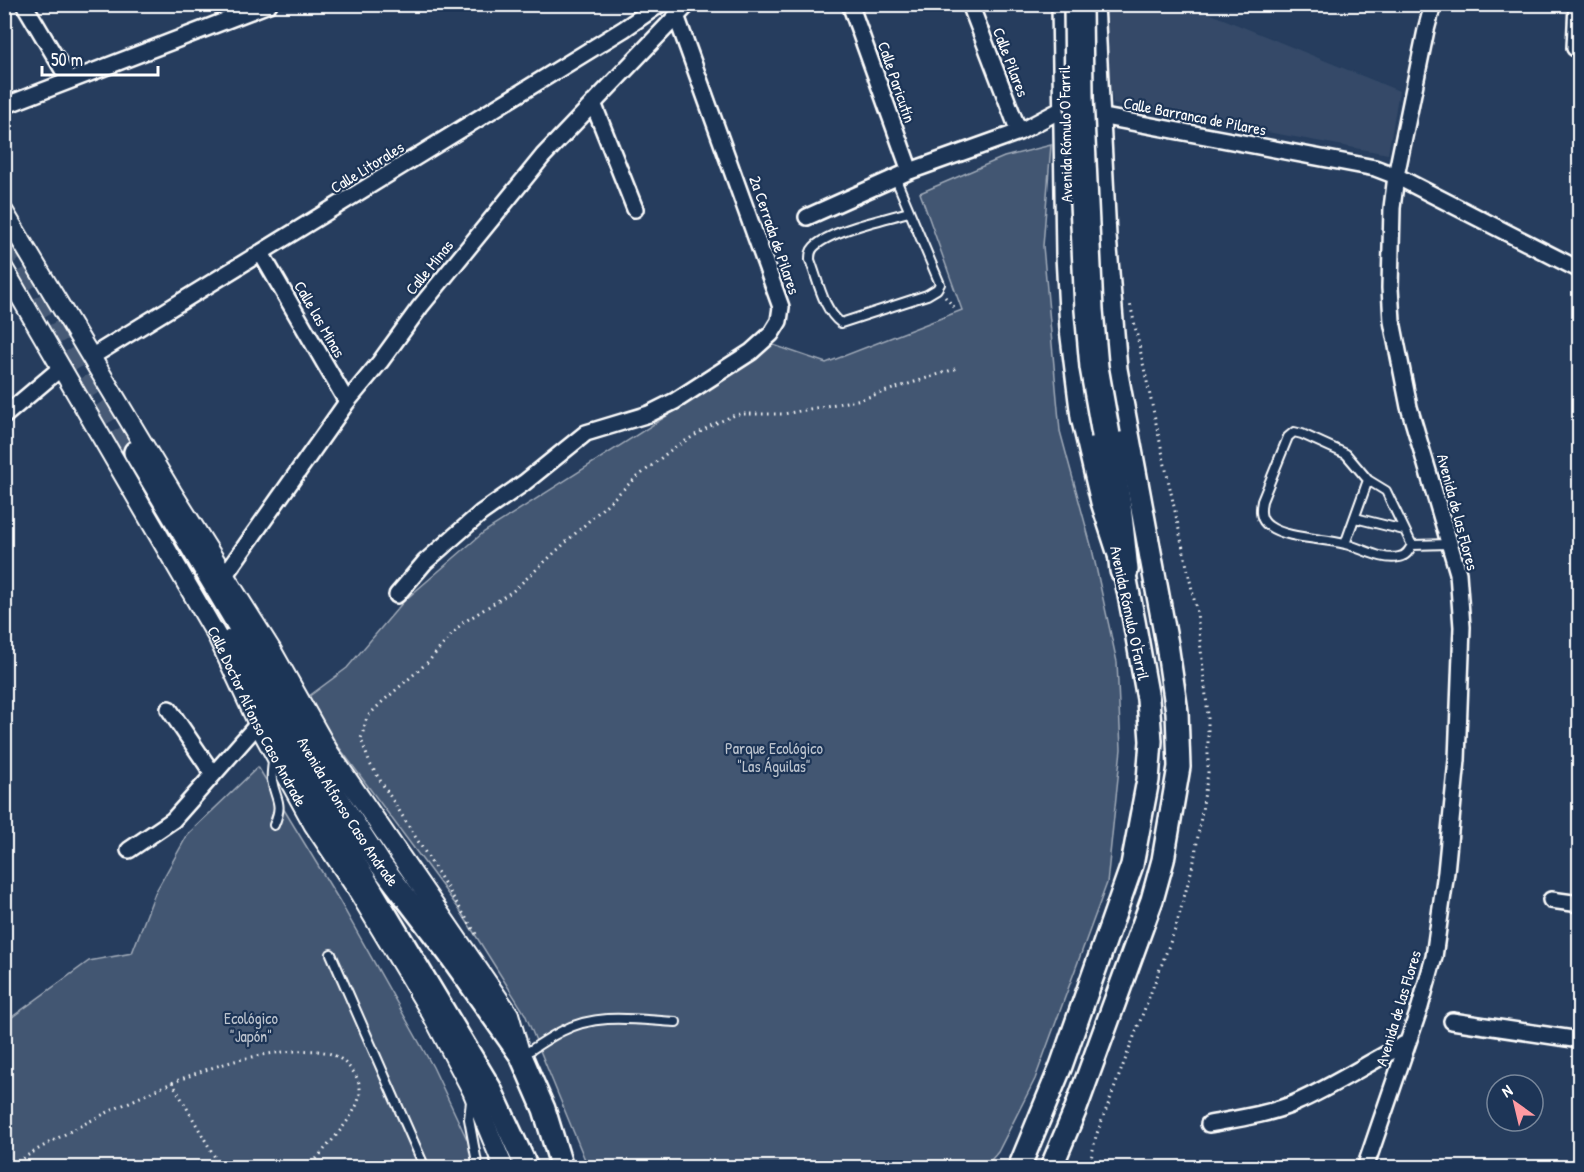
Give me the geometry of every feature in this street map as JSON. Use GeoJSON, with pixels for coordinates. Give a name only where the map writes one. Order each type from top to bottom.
{"type":"FeatureCollection","features":[{"type":"Feature","properties":{"kind":"highway"},"geometry":{"type":"LineString","coordinates":[[1078,4],[1089,310],[1094,367],[1117,506],[1124,570]]}},
{"type":"Feature","properties":{"kind":"main road","name":"Avenida Rómulo O'Farril"},"geometry":{"type":"LineString","coordinates":[[1019,1167],[1061,1066],[1132,865],[1148,780],[1151,741],[1148,699],[1124,570],[1102,502],[1082,417],[1071,329],[1063,4]]}},
{"type":"Feature","properties":{"kind":"main road","name":"Avenida Rómulo O'Farril"},"geometry":{"type":"LineString","coordinates":[[1051,1167],[1075,1111],[1152,900],[1163,860],[1179,766],[1177,712],[1167,644],[1116,369],[1105,236],[1093,4]]}},
{"type":"Feature","properties":{"kind":"main road"},"geometry":{"type":"LineString","coordinates":[[1066,131],[1073,119],[1078,117],[1090,118],[1099,122]]}},
{"type":"Feature","properties":{"kind":"main road","name":"Avenida Alfonso Caso Andrade"},"geometry":{"type":"LineString","coordinates":[[527,1167],[490,1088],[291,756],[229,634],[131,455],[240,628],[343,807],[381,865],[449,954],[522,1056],[544,1108],[562,1167]]}},
{"type":"Feature","properties":{"kind":"main road"},"geometry":{"type":"LineString","coordinates":[[376,921],[396,931]]}},
{"type":"Feature","properties":{"kind":"main road"},"geometry":{"type":"LineString","coordinates":[[412,958],[414,983]]}},
{"type":"Feature","properties":{"kind":"street"},"geometry":{"type":"LineString","coordinates":[[4,106],[269,4]]}},
{"type":"Feature","properties":{"kind":"street","name":"Calle Litorales"},"geometry":{"type":"LineString","coordinates":[[90,357],[614,35],[660,4]]}},
{"type":"Feature","properties":{"kind":"street","name":"Calle Minas"},"geometry":{"type":"LineString","coordinates":[[225,575],[347,402],[420,307],[543,156],[688,4]]}},
{"type":"Feature","properties":{"kind":"street","name":"Calle Paricutín"},"geometry":{"type":"LineString","coordinates":[[850,4],[910,171]]}},
{"type":"Feature","properties":{"kind":"street","name":"Calle Pilares"},"geometry":{"type":"LineString","coordinates":[[970,4],[1019,132]]}},
{"type":"Feature","properties":{"kind":"street","name":"Avenida de las Flores"},"geometry":{"type":"LineString","coordinates":[[1365,1167],[1420,1007],[1434,957],[1446,872],[1457,760],[1462,627],[1458,573],[1409,407],[1392,321],[1390,288],[1392,208],[1396,176],[1433,4]]}},
{"type":"Feature","properties":{"kind":"street"},"geometry":{"type":"LineString","coordinates":[[1575,48],[1577,4]]}},
{"type":"Feature","properties":{"kind":"street"},"geometry":{"type":"LineString","coordinates":[[30,6],[69,80]]}},
{"type":"Feature","properties":{"kind":"street","name":"2a Cerrada de Pilares"},"geometry":{"type":"LineString","coordinates":[[397,595],[425,562],[481,513],[524,483],[586,433],[649,414],[675,401],[751,352],[771,334],[779,321],[781,307],[677,18]]}},
{"type":"Feature","properties":{"kind":"street","name":"Calle Barranca de Pilares"},"geometry":{"type":"LineString","coordinates":[[1066,106],[1082,102],[1099,122],[1375,168],[1396,176],[1580,270]]}},
{"type":"Feature","properties":{"kind":"street"},"geometry":{"type":"LineString","coordinates":[[593,103],[635,209]]}},
{"type":"Feature","properties":{"kind":"street"},"geometry":{"type":"LineString","coordinates":[[807,217],[895,177],[1019,132],[1066,106]]}},
{"type":"Feature","properties":{"kind":"street"},"geometry":{"type":"LineString","coordinates":[[4,212],[90,357],[272,649],[330,752],[509,1014],[522,1056]]}},
{"type":"Feature","properties":{"kind":"street","name":"Calle las Minas"},"geometry":{"type":"LineString","coordinates":[[261,253],[347,402]]}},
{"type":"Feature","properties":{"kind":"street","name":"Calle Doctor Alfonso Caso Andrade"},"geometry":{"type":"LineString","coordinates":[[4,269],[218,638],[258,724],[314,824],[414,983],[472,1091],[504,1167]]}},
{"type":"Feature","properties":{"kind":"street"},"geometry":{"type":"LineString","coordinates":[[4,416],[62,367]]}},
{"type":"Feature","properties":{"kind":"street"},"geometry":{"type":"LineString","coordinates":[[169,709],[213,774]]}},
{"type":"Feature","properties":{"kind":"street"},"geometry":{"type":"LineString","coordinates":[[129,850],[173,820],[258,724]]}},
{"type":"Feature","properties":{"kind":"street"},"geometry":{"type":"LineString","coordinates":[[1551,900],[1580,904]]}},
{"type":"Feature","properties":{"kind":"street"},"geometry":{"type":"LineString","coordinates":[[1452,1021],[1580,1040]]}},
{"type":"Feature","properties":{"kind":"street"},"geometry":{"type":"LineString","coordinates":[[1209,1124],[1293,1104],[1407,1043]]}},
{"type":"Feature","properties":{"kind":"lane"},"geometry":{"type":"LineString","coordinates":[[895,177],[940,284],[937,289],[916,299],[841,323],[835,318],[827,304],[809,254],[814,247],[834,235],[909,212]]}},
{"type":"Feature","properties":{"kind":"lane"},"geometry":{"type":"LineString","coordinates":[[1294,432],[1302,434],[1346,454],[1368,480],[1386,491],[1413,545],[1407,554],[1399,558],[1383,556],[1346,544],[1280,532],[1264,522],[1260,510],[1262,501],[1288,436],[1294,432]]}},
{"type":"Feature","properties":{"kind":"lane"},"geometry":{"type":"LineString","coordinates":[[1346,544],[1368,480]]}},
{"type":"Feature","properties":{"kind":"lane"},"geometry":{"type":"LineString","coordinates":[[1355,518],[1404,530]]}},
{"type":"Feature","properties":{"kind":"lane"},"geometry":{"type":"LineString","coordinates":[[1413,545],[1449,544]]}},
{"type":"Feature","properties":{"kind":"lane"},"geometry":{"type":"LineString","coordinates":[[273,752],[272,781],[279,803],[274,825]]}},
{"type":"Feature","properties":{"kind":"lane"},"geometry":{"type":"LineString","coordinates":[[331,954],[425,1167]]}},
{"type":"Feature","properties":{"kind":"lane"},"geometry":{"type":"LineString","coordinates":[[522,1056],[562,1031],[586,1022],[607,1018],[676,1022]]}},
{"type":"Feature","properties":{"kind":"lane"},"geometry":{"type":"LineString","coordinates":[[472,1091],[469,1119],[478,1167]]}},
{"type":"Feature","properties":{"kind":"path"},"geometry":{"type":"LineString","coordinates":[[937,289],[955,308]]}},
{"type":"Feature","properties":{"kind":"path"},"geometry":{"type":"LineString","coordinates":[[477,936],[370,764],[361,739],[368,717],[428,662],[461,624],[513,591],[629,484],[672,450],[712,425],[737,414],[783,414],[862,399],[958,368]]}},
{"type":"Feature","properties":{"kind":"path"},"geometry":{"type":"LineString","coordinates":[[7,1167],[61,1135],[171,1082],[244,1058],[318,1050],[342,1059],[356,1073],[360,1092],[356,1107],[334,1139],[309,1167]]}},
{"type":"Feature","properties":{"kind":"path"},"geometry":{"type":"LineString","coordinates":[[171,1082],[221,1167]]}},
{"type":"Feature","properties":{"kind":"shaded area"},"geometry":{"type":"Polygon","coordinates":[[[1101,5],[1189,5],[1399,91],[1388,154],[1113,104],[1101,5]]]}},
{"type":"Feature","properties":{"kind":"green space","name":"Parque Ecológico \"Las Águilas\""},"geometry":{"type":"Polygon","coordinates":[[[1051,145],[1043,246],[1060,431],[1092,549],[1117,662],[1121,749],[1107,883],[1035,1079],[998,1152],[985,1167],[588,1167],[525,1014],[459,909],[304,700],[347,668],[404,601],[484,532],[747,365],[768,343],[826,363],[962,310],[920,193],[1004,157],[1051,145]]]}},
{"type":"Feature","properties":{"kind":"green space","name":"Ecológico \"Japón\""},"geometry":{"type":"Polygon","coordinates":[[[258,767],[339,900],[433,1067],[480,1167],[5,1167],[4,1023],[89,961],[132,953],[155,893],[188,834],[258,767]]]}},
{"type":"Feature","properties":{"kind":"tunnel"},"geometry":{"type":"LineString","coordinates":[[11,240],[135,452]]}}]}
